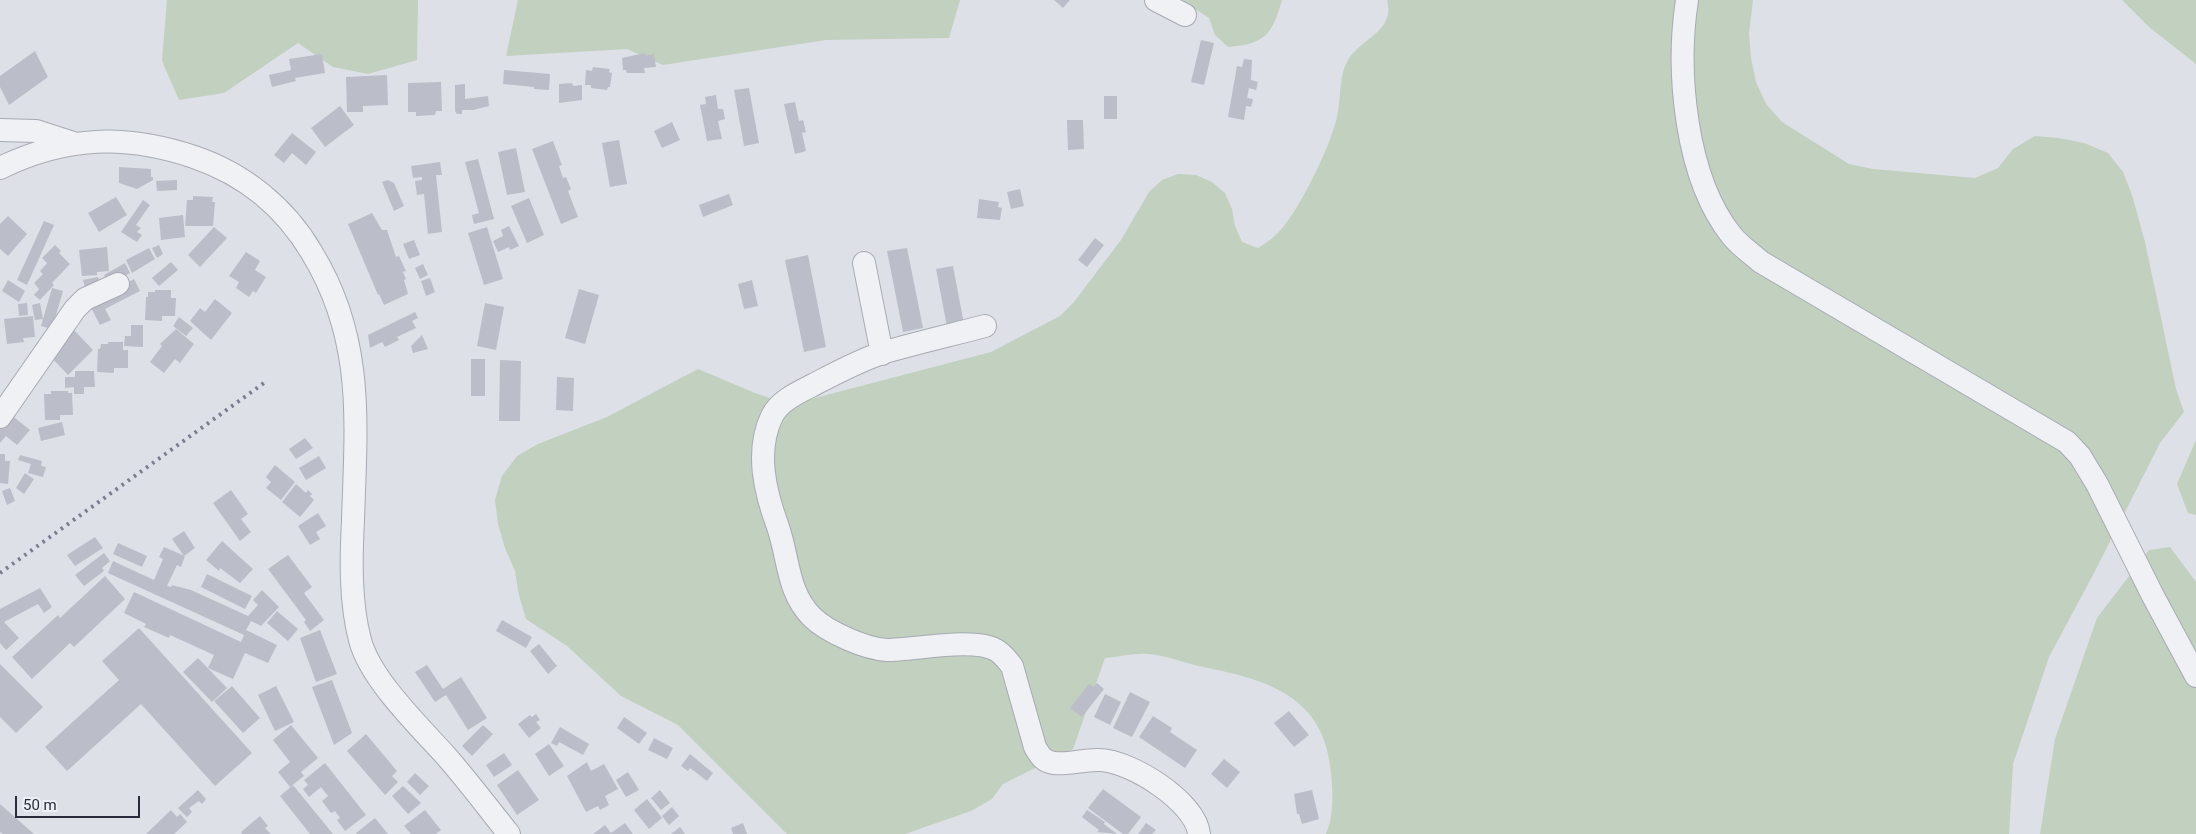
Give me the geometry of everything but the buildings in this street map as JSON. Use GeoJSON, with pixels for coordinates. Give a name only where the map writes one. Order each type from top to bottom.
{"type":"FeatureCollection","features":[{"type":"Feature","properties":{"kind":"street"},"geometry":{"type":"LineString","coordinates":[[1156,0],[1185,16]]}},
{"type":"Feature","properties":{"kind":"street"},"geometry":{"type":"LineString","coordinates":[[1687,0],[1684,104],[1704,185],[1719,216],[1733,237],[1761,262],[2067,442],[2080,456],[2097,484],[2152,596],[2196,676]]}},
{"type":"Feature","properties":{"kind":"street"},"geometry":{"type":"LineString","coordinates":[[0,130],[36,132],[73,143]]}},
{"type":"Feature","properties":{"kind":"street"},"geometry":{"type":"LineString","coordinates":[[0,168],[24,156],[73,143],[108,140],[145,143],[207,161],[228,170],[252,186],[278,208],[303,237],[325,274],[342,318],[350,350],[356,422],[352,585],[360,642],[376,674],[466,779],[509,834]]}},
{"type":"Feature","properties":{"kind":"street"},"geometry":{"type":"LineString","coordinates":[[864,263],[882,354]]}},
{"type":"Feature","properties":{"kind":"street"},"geometry":{"type":"LineString","coordinates":[[0,417],[75,309],[96,292],[118,284]]}},
{"type":"Feature","properties":{"kind":"street"},"geometry":{"type":"LineString","coordinates":[[985,326],[882,354],[847,367],[795,394],[777,408],[766,433],[763,448],[763,465],[769,500],[785,549],[792,584],[798,600],[812,618],[828,630],[864,645],[886,650],[975,645],[995,649],[1012,666],[1035,747],[1041,758],[1053,764],[1107,761],[1121,763],[1142,773],[1186,808],[1196,821],[1199,834]]}},
{"type":"Feature","properties":{"kind":"green space"},"geometry":{"type":"Polygon","coordinates":[[[167,0],[418,0],[417,60],[368,74],[333,67],[298,43],[224,93],[179,100],[162,61],[167,0]]]}},
{"type":"Feature","properties":{"kind":"green space"},"geometry":{"type":"Polygon","coordinates":[[[518,0],[960,0],[949,38],[826,40],[663,65],[627,49],[506,56],[518,0]]]}},
{"type":"Feature","properties":{"kind":"green space"},"geometry":{"type":"Polygon","coordinates":[[[1182,0],[1282,0],[1275,21],[1265,35],[1251,43],[1228,47],[1215,35],[1209,18],[1182,0]]]}},
{"type":"Feature","properties":{"kind":"green space"},"geometry":{"type":"Polygon","coordinates":[[[1387,0],[1753,0],[1749,34],[1751,58],[1756,82],[1766,104],[1782,122],[1849,164],[1873,169],[1975,178],[1998,168],[2013,149],[2035,136],[2084,143],[2108,153],[2123,172],[2132,195],[2145,242],[2176,389],[2184,412],[2160,443],[2049,657],[2013,764],[2009,834],[1326,834],[1332,812],[1331,773],[1326,747],[1318,726],[1305,709],[1290,696],[1250,678],[1168,657],[1142,654],[1105,658],[1073,749],[1003,784],[992,799],[971,811],[905,834],[787,834],[678,725],[621,696],[567,646],[526,619],[515,571],[505,548],[498,524],[495,500],[502,476],[517,456],[538,444],[607,417],[698,369],[782,402],[811,399],[991,352],[1060,316],[1074,302],[1121,240],[1149,192],[1162,180],[1178,174],[1196,175],[1212,182],[1225,193],[1242,242],[1258,248],[1284,226],[1308,187],[1324,155],[1335,125],[1345,66],[1354,52],[1382,27],[1387,19],[1387,0]]]}},
{"type":"Feature","properties":{"kind":"green space"},"geometry":{"type":"Polygon","coordinates":[[[2122,0],[2196,0],[2196,64],[2149,27],[2122,0]]]}},
{"type":"Feature","properties":{"kind":"green space"},"geometry":{"type":"Polygon","coordinates":[[[2196,440],[2196,515],[2188,513],[2177,484],[2196,440]]]}},
{"type":"Feature","properties":{"kind":"green space"},"geometry":{"type":"Polygon","coordinates":[[[2170,547],[2196,582],[2196,834],[2040,834],[2055,739],[2097,618],[2149,550],[2170,547]]]}},
{"type":"Feature","properties":{"kind":"railway"},"geometry":{"type":"LineString","coordinates":[[0,573],[264,383]]}}]}
